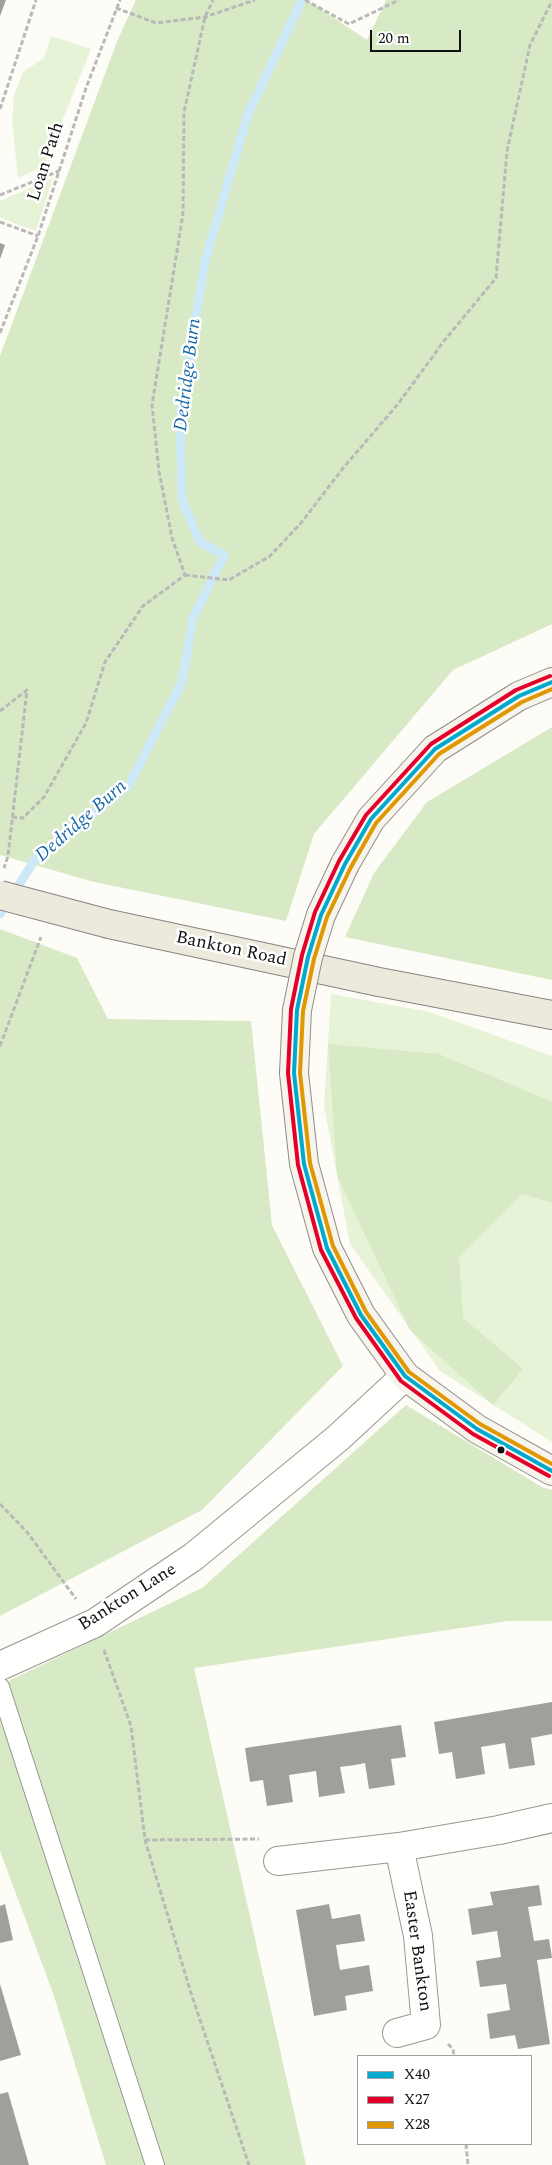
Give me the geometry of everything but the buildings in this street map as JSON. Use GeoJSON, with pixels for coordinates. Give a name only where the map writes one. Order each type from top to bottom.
{"type":"FeatureCollection","features":[{"type":"Feature","properties":{"kind":"main road","name":"Bankton Road"},"geometry":{"type":"LineString","coordinates":[[0,895],[109,924],[479,1002],[544,1012]]}},
{"type":"Feature","properties":{"kind":"main road"},"geometry":{"type":"LineString","coordinates":[[479,1002],[552,1030]]}},
{"type":"Feature","properties":{"kind":"street"},"geometry":{"type":"LineString","coordinates":[[552,682],[519,696],[435,749],[371,819],[345,864],[321,916],[308,957],[297,1010],[294,1072],[304,1164],[327,1248],[361,1315],[405,1376],[477,1429],[552,1470]]}},
{"type":"Feature","properties":{"kind":"street","name":"Bankton Lane"},"geometry":{"type":"LineString","coordinates":[[0,1666],[94,1623],[193,1557],[338,1438],[405,1376]]}},
{"type":"Feature","properties":{"kind":"street"},"geometry":{"type":"LineString","coordinates":[[278,1861],[399,1847],[499,1830],[552,1818]]}},
{"type":"Feature","properties":{"kind":"street","name":"Easter Bankton"},"geometry":{"type":"LineString","coordinates":[[397,2033],[426,2025],[418,1936],[399,1847]]}},
{"type":"Feature","properties":{"kind":"lane"},"geometry":{"type":"LineString","coordinates":[[0,1688],[155,2165]]}},
{"type":"Feature","properties":{"kind":"path"},"geometry":{"type":"LineString","coordinates":[[0,110],[36,0]]}},
{"type":"Feature","properties":{"kind":"path","name":"Loan Path"},"geometry":{"type":"LineString","coordinates":[[0,333],[38,236],[86,88],[120,0]]}},
{"type":"Feature","properties":{"kind":"path"},"geometry":{"type":"LineString","coordinates":[[185,575],[172,538],[158,470],[152,405],[183,214],[184,112],[205,17],[213,0]]}},
{"type":"Feature","properties":{"kind":"path"},"geometry":{"type":"LineString","coordinates":[[116,8],[156,23],[205,17],[255,0]]}},
{"type":"Feature","properties":{"kind":"path"},"geometry":{"type":"LineString","coordinates":[[305,0],[349,24],[399,0]]}},
{"type":"Feature","properties":{"kind":"path"},"geometry":{"type":"LineString","coordinates":[[12,817],[22,818],[44,798],[86,723],[105,662],[143,606],[185,575],[229,580],[270,556],[301,523],[344,467],[398,404],[444,341],[496,278],[507,151],[530,45],[552,1]]}},
{"type":"Feature","properties":{"kind":"path"},"geometry":{"type":"LineString","coordinates":[[0,195],[59,170]]}},
{"type":"Feature","properties":{"kind":"path"},"geometry":{"type":"LineString","coordinates":[[0,222],[38,236]]}},
{"type":"Feature","properties":{"kind":"path"},"geometry":{"type":"LineString","coordinates":[[0,712],[27,690],[8,856]]}},
{"type":"Feature","properties":{"kind":"path"},"geometry":{"type":"LineString","coordinates":[[0,1046],[41,937]]}},
{"type":"Feature","properties":{"kind":"path"},"geometry":{"type":"LineString","coordinates":[[0,1504],[27,1532],[94,1623],[131,1726],[145,1840],[190,1993],[248,2165]]}},
{"type":"Feature","properties":{"kind":"path"},"geometry":{"type":"LineString","coordinates":[[145,1840],[270,1839],[278,1861]]}},
{"type":"Feature","properties":{"kind":"path"},"geometry":{"type":"LineString","coordinates":[[466,2145],[468,2165]]}},
{"type":"Feature","properties":{"kind":"green space"},"geometry":{"type":"Polygon","coordinates":[[[136,0],[307,0],[367,40],[386,0],[552,0],[552,624],[453,670],[314,834],[286,921],[94,882],[0,855],[0,356],[118,39],[136,0]]]}},
{"type":"Feature","properties":{"kind":"green space"},"geometry":{"type":"Polygon","coordinates":[[[51,36],[91,49],[44,166],[18,178],[12,121],[14,95],[23,72],[44,58],[51,36]]]}},
{"type":"Feature","properties":{"kind":"green space"},"geometry":{"type":"Polygon","coordinates":[[[53,178],[36,231],[0,218],[0,201],[53,178]]]}},
{"type":"Feature","properties":{"kind":"green space"},"geometry":{"type":"Polygon","coordinates":[[[552,727],[552,980],[345,937],[374,873],[427,802],[552,727]]]}},
{"type":"Feature","properties":{"kind":"green space"},"geometry":{"type":"Polygon","coordinates":[[[0,929],[77,958],[108,1019],[251,1021],[272,1225],[343,1366],[202,1510],[0,1616],[0,929]]]}},
{"type":"Feature","properties":{"kind":"green space"},"geometry":{"type":"Polygon","coordinates":[[[331,994],[430,1012],[552,1056],[552,1442],[440,1371],[350,1244],[324,1106],[331,994]]]}},
{"type":"Feature","properties":{"kind":"green space"},"geometry":{"type":"Polygon","coordinates":[[[328,1044],[439,1054],[552,1102],[552,1203],[522,1194],[459,1257],[463,1318],[523,1369],[493,1405],[410,1330],[337,1176],[328,1044]]]}},
{"type":"Feature","properties":{"kind":"green space"},"geometry":{"type":"Polygon","coordinates":[[[406,1405],[542,1487],[552,1490],[552,1621],[508,1621],[194,1668],[306,2165],[106,2165],[53,1993],[0,1851],[0,1685],[202,1588],[406,1405]]]}},
{"type":"Feature","properties":{"kind":"waterway","name":"Dedridge Burn"},"geometry":{"type":"LineString","coordinates":[[0,914],[36,858],[129,785],[182,682],[193,618],[224,555],[200,542],[182,500],[180,415],[205,261],[248,114],[302,0]]}},
{"type":"Feature","properties":{"kind":"transit line","name":"X27"},"geometry":{"type":"LineString","coordinates":[[549,1476],[473,1434],[401,1381],[356,1318],[321,1250],[298,1165],[288,1073],[291,1009],[302,955],[315,912],[339,861],[366,815],[431,744],[516,690],[550,676]]}},
{"type":"Feature","properties":{"kind":"transit line","name":"X40"},"geometry":{"type":"LineString","coordinates":[[552,682],[519,696],[435,749],[371,819],[345,864],[321,915],[308,957],[297,1010],[294,1073],[304,1164],[327,1248],[361,1315],[405,1376],[477,1429],[552,1471]]}},
{"type":"Feature","properties":{"kind":"transit line","name":"X28"},"geometry":{"type":"LineString","coordinates":[[552,689],[522,702],[439,754],[376,823],[351,867],[327,917],[314,959],[303,1011],[300,1073],[310,1163],[333,1246],[366,1312],[409,1372],[480,1424],[552,1464]]}}]}
